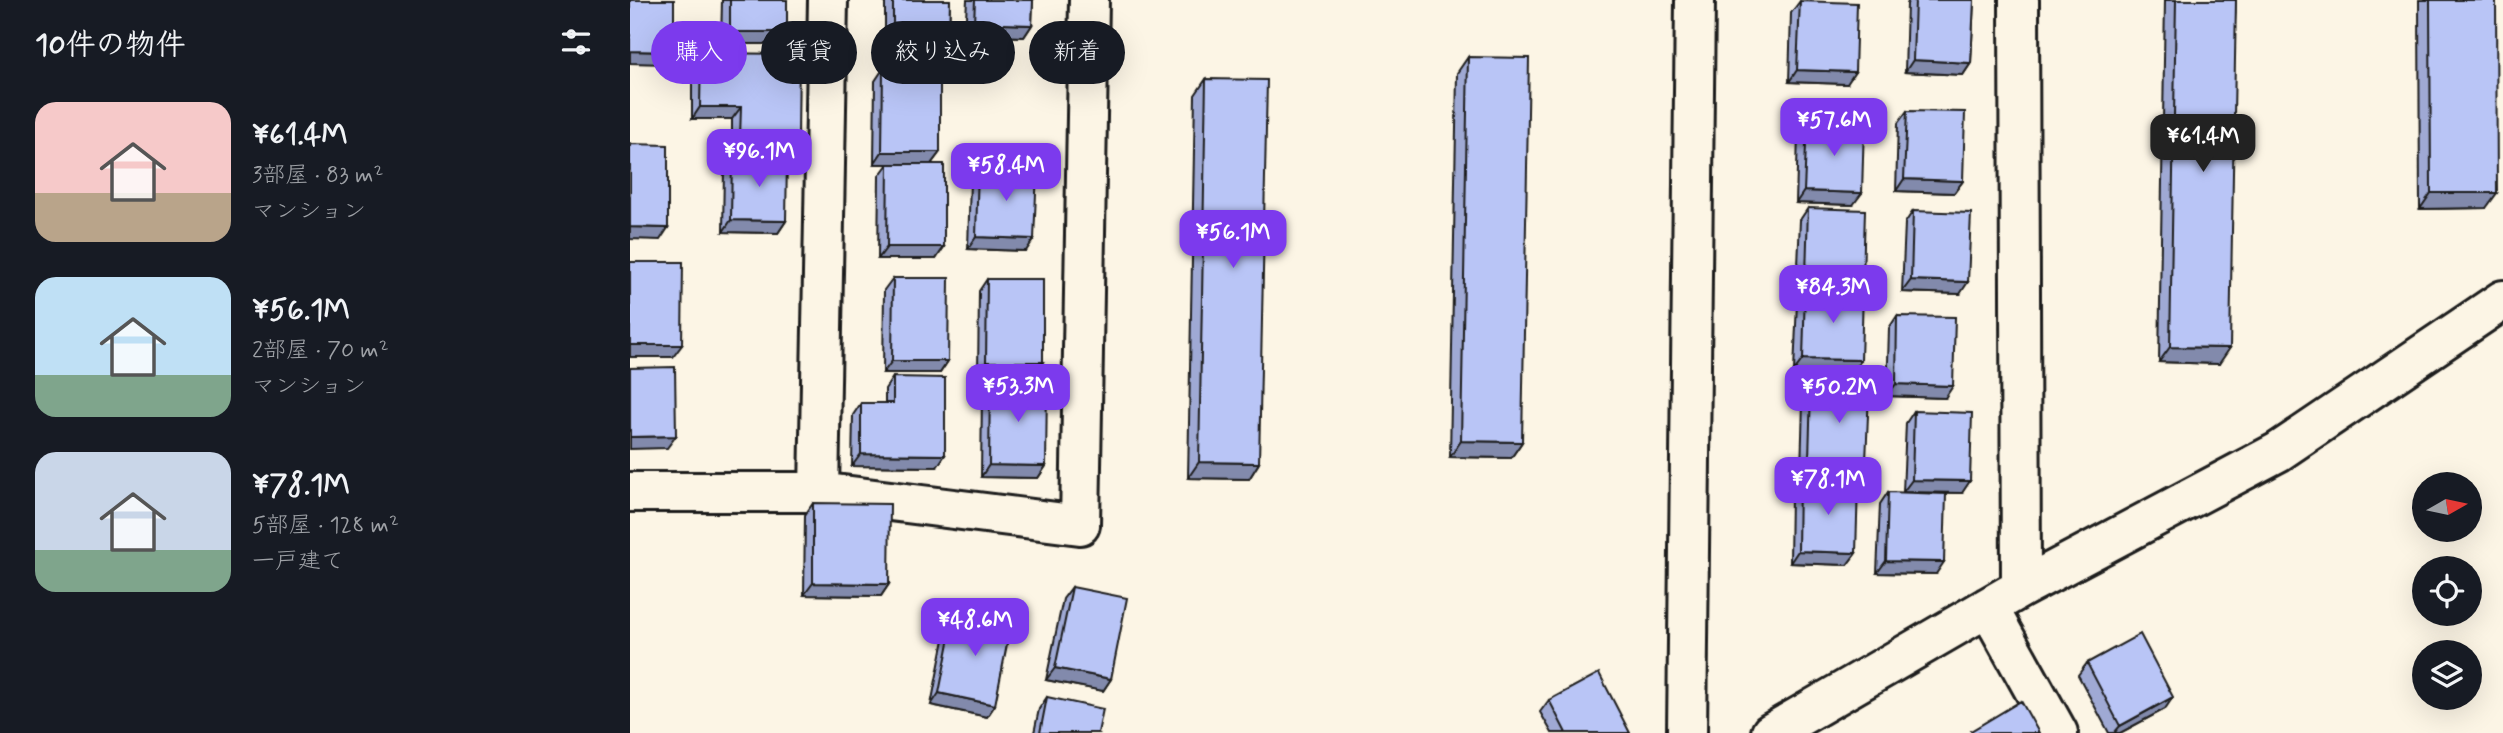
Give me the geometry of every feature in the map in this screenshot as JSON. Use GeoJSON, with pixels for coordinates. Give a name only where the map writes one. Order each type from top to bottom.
{"type":"FeatureCollection","features":[{"type":"Feature","properties":{"kind":"street"},"geometry":{"type":"LineString","coordinates":[[820,492],[828,0]]}},
{"type":"Feature","properties":{"kind":"street"},"geometry":{"type":"LineString","coordinates":[[630,492],[820,492],[1080,525],[1088,0]]}},
{"type":"Feature","properties":{"kind":"street"},"geometry":{"type":"LineString","coordinates":[[1687,733],[1695,0]]}},
{"type":"Feature","properties":{"kind":"street"},"geometry":{"type":"LineString","coordinates":[[2019,0],[2004,598],[2058,733]]}},
{"type":"Feature","properties":{"kind":"street"},"geometry":{"type":"LineString","coordinates":[[1794,727],[2004,598],[2278,452],[2503,300]]}},
{"type":"Feature","properties":{"kind":"building"},"geometry":{"type":"Polygon","coordinates":[[[630,0],[674,0],[674,21],[651,21],[651,51],[630,51],[630,0]]]}},
{"type":"Feature","properties":{"kind":"building"},"geometry":{"type":"Polygon","coordinates":[[[730,0],[787,0],[787,21],[761,21],[761,32],[747,32],[747,21],[730,21],[730,0]]]}},
{"type":"Feature","properties":{"kind":"building"},"geometry":{"type":"Polygon","coordinates":[[[893,0],[950,0],[949,21],[893,21],[893,0]]]}},
{"type":"Feature","properties":{"kind":"building"},"geometry":{"type":"Polygon","coordinates":[[[975,0],[1033,0],[1032,21],[1029,21],[1029,25],[1015,24],[1015,21],[974,21],[975,0]]]}},
{"type":"Feature","properties":{"kind":"building"},"geometry":{"type":"Polygon","coordinates":[[[1915,0],[1974,0],[1971,63],[1913,60],[1915,0]]]}},
{"type":"Feature","properties":{"kind":"building"},"geometry":{"type":"Polygon","coordinates":[[[2176,0],[2236,0],[2230,348],[2170,347],[2176,0]]]}},
{"type":"Feature","properties":{"kind":"building"},"geometry":{"type":"Polygon","coordinates":[[[2430,0],[2496,0],[2497,193],[2431,193],[2430,0]]]}},
{"type":"Feature","properties":{"kind":"building"},"geometry":{"type":"Polygon","coordinates":[[[1800,1],[1857,3],[1855,72],[1797,70],[1800,1]]]}},
{"type":"Feature","properties":{"kind":"building"},"geometry":{"type":"Polygon","coordinates":[[[747,53],[761,54],[761,84],[799,84],[798,138],[740,138],[741,107],[700,107],[700,84],[747,84],[747,53]]]}},
{"type":"Feature","properties":{"kind":"building"},"geometry":{"type":"Polygon","coordinates":[[[1468,57],[1529,58],[1522,442],[1461,441],[1468,57]]]}},
{"type":"Feature","properties":{"kind":"building"},"geometry":{"type":"Polygon","coordinates":[[[1206,79],[1267,80],[1259,463],[1199,462],[1206,79]]]}},
{"type":"Feature","properties":{"kind":"building"},"geometry":{"type":"Polygon","coordinates":[[[883,84],[940,84],[940,152],[882,152],[883,84]]]}},
{"type":"Feature","properties":{"kind":"building"},"geometry":{"type":"Polygon","coordinates":[[[1907,111],[1965,112],[1963,181],[1904,179],[1907,111]]]}},
{"type":"Feature","properties":{"kind":"building"},"geometry":{"type":"Polygon","coordinates":[[[1807,122],[1864,124],[1862,193],[1804,191],[1807,122]]]}},
{"type":"Feature","properties":{"kind":"building"},"geometry":{"type":"Polygon","coordinates":[[[630,144],[668,145],[668,228],[630,227],[630,144]]]}},
{"type":"Feature","properties":{"kind":"building"},"geometry":{"type":"Polygon","coordinates":[[[732,157],[787,158],[786,221],[731,220],[732,157]]]}},
{"type":"Feature","properties":{"kind":"building"},"geometry":{"type":"Polygon","coordinates":[[[888,164],[944,164],[944,247],[887,247],[888,164]]]}},
{"type":"Feature","properties":{"kind":"building"},"geometry":{"type":"Polygon","coordinates":[[[978,168],[1037,170],[1034,239],[976,237],[978,168]]]}},
{"type":"Feature","properties":{"kind":"building"},"geometry":{"type":"Polygon","coordinates":[[[1808,208],[1865,210],[1863,279],[1806,276],[1808,208]]]}},
{"type":"Feature","properties":{"kind":"building"},"geometry":{"type":"Polygon","coordinates":[[[1913,211],[1971,213],[1968,282],[1911,280],[1913,211]]]}},
{"type":"Feature","properties":{"kind":"building"},"geometry":{"type":"Polygon","coordinates":[[[630,262],[683,262],[682,345],[630,345],[630,262]]]}},
{"type":"Feature","properties":{"kind":"building"},"geometry":{"type":"Polygon","coordinates":[[[893,278],[949,278],[948,361],[892,361],[893,278]]]}},
{"type":"Feature","properties":{"kind":"building"},"geometry":{"type":"Polygon","coordinates":[[[987,279],[1043,279],[1043,362],[986,362],[987,279]]]}},
{"type":"Feature","properties":{"kind":"building"},"geometry":{"type":"Polygon","coordinates":[[[1805,290],[1863,292],[1861,360],[1803,359],[1805,290]]]}},
{"type":"Feature","properties":{"kind":"building"},"geometry":{"type":"Polygon","coordinates":[[[1897,316],[1955,317],[1953,386],[1896,384],[1897,316]]]}},
{"type":"Feature","properties":{"kind":"building"},"geometry":{"type":"Polygon","coordinates":[[[675,367],[676,436],[630,437],[630,368],[675,367]]]}},
{"type":"Feature","properties":{"kind":"building"},"geometry":{"type":"Polygon","coordinates":[[[893,377],[945,378],[945,455],[861,454],[861,403],[893,403],[893,377]]]}},
{"type":"Feature","properties":{"kind":"building"},"geometry":{"type":"Polygon","coordinates":[[[990,382],[1047,383],[1046,466],[989,465],[990,382]]]}},
{"type":"Feature","properties":{"kind":"building"},"geometry":{"type":"Polygon","coordinates":[[[1811,390],[1869,392],[1866,461],[1809,459],[1811,390]]]}},
{"type":"Feature","properties":{"kind":"building"},"geometry":{"type":"Polygon","coordinates":[[[1914,411],[1972,413],[1970,481],[1912,480],[1914,411]]]}},
{"type":"Feature","properties":{"kind":"building"},"geometry":{"type":"Polygon","coordinates":[[[1799,482],[1858,484],[1856,553],[1798,551],[1799,482]]]}},
{"type":"Feature","properties":{"kind":"building"},"geometry":{"type":"Polygon","coordinates":[[[1888,492],[1946,494],[1944,562],[1886,561],[1888,492]]]}},
{"type":"Feature","properties":{"kind":"building"},"geometry":{"type":"Polygon","coordinates":[[[813,503],[890,504],[889,584],[813,583],[813,503]]]}},
{"type":"Feature","properties":{"kind":"building"},"geometry":{"type":"Polygon","coordinates":[[[1072,587],[1127,598],[1111,679],[1055,668],[1072,587]]]}},
{"type":"Feature","properties":{"kind":"building"},"geometry":{"type":"Polygon","coordinates":[[[955,612],[1011,624],[995,705],[939,693],[955,612]]]}},
{"type":"Feature","properties":{"kind":"building"},"geometry":{"type":"Polygon","coordinates":[[[2140,634],[2173,697],[2120,726],[2087,663],[2140,634]]]}},
{"type":"Feature","properties":{"kind":"building"},"geometry":{"type":"Polygon","coordinates":[[[1599,673],[1630,733],[1566,733],[1549,700],[1599,673]]]}},
{"type":"Feature","properties":{"kind":"building"},"geometry":{"type":"Polygon","coordinates":[[[1047,697],[1103,709],[1098,733],[1040,733],[1047,697]]]}},
{"type":"Feature","properties":{"kind":"building"},"geometry":{"type":"Polygon","coordinates":[[[2021,701],[2039,733],[1972,733],[1971,731],[2021,701]]]}}]}
